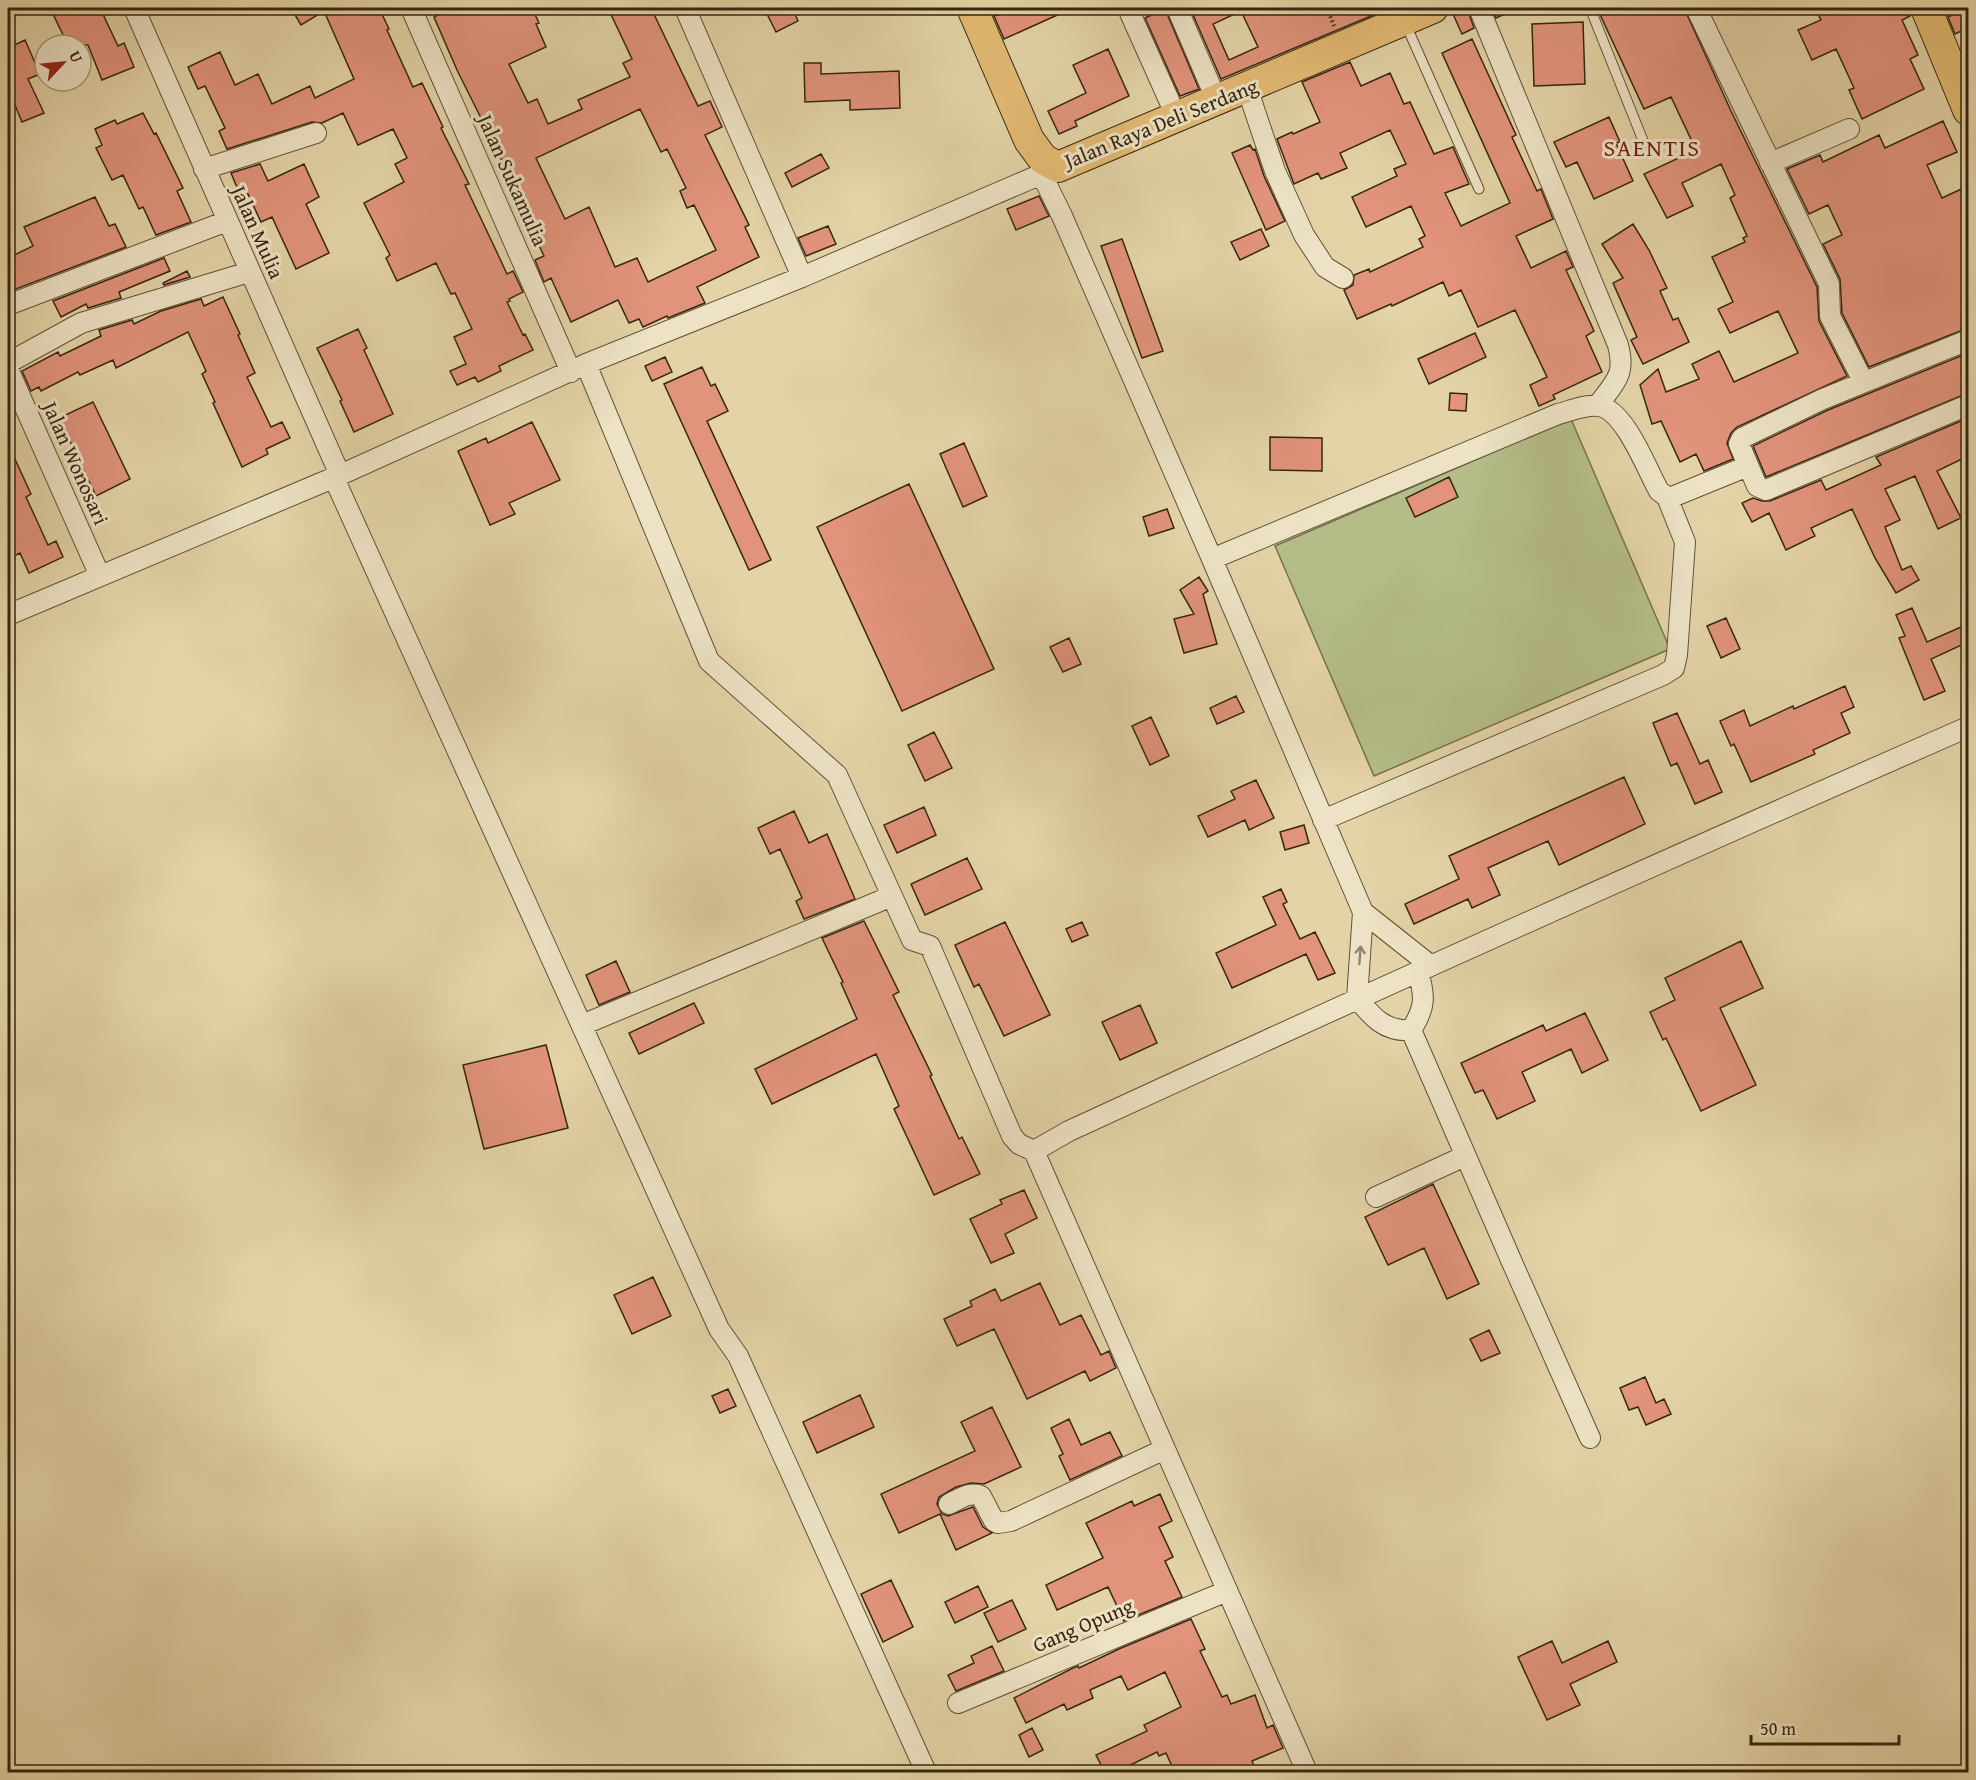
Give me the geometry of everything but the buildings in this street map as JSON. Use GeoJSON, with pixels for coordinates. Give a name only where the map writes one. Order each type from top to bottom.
{"type":"FeatureCollection","features":[{"type":"Feature","properties":{"kind":"main road","name":"Jalan Raya Deli Serdang"},"geometry":{"type":"LineString","coordinates":[[972,8],[1029,140],[1050,171],[1433,8]]}},
{"type":"Feature","properties":{"kind":"main road"},"geometry":{"type":"LineString","coordinates":[[1926,8],[1968,110]]}},
{"type":"Feature","properties":{"kind":"street","name":"Jalan Mulia"},"geometry":{"type":"LineString","coordinates":[[134,8],[337,477],[582,1025],[719,1329],[738,1356],[926,1773]]}},
{"type":"Feature","properties":{"kind":"street","name":"Jalan Sukamulia"},"geometry":{"type":"LineString","coordinates":[[411,8],[578,368],[709,661],[837,775],[912,940],[930,946],[1012,1136],[1019,1144],[1034,1151]]}},
{"type":"Feature","properties":{"kind":"street"},"geometry":{"type":"LineString","coordinates":[[685,8],[802,277]]}},
{"type":"Feature","properties":{"kind":"street"},"geometry":{"type":"LineString","coordinates":[[1178,8],[1217,100]]}},
{"type":"Feature","properties":{"kind":"street"},"geometry":{"type":"LineString","coordinates":[[1212,559],[1558,414],[1598,405],[1617,378],[1622,363],[1618,345],[1479,8]]}},
{"type":"Feature","properties":{"kind":"street"},"geometry":{"type":"LineString","coordinates":[[1696,8],[1829,284],[1830,316],[1863,381]]}},
{"type":"Feature","properties":{"kind":"street"},"geometry":{"type":"LineString","coordinates":[[1130,13],[1177,118]]}},
{"type":"Feature","properties":{"kind":"street"},"geometry":{"type":"LineString","coordinates":[[1247,88],[1275,171],[1304,235],[1324,267],[1343,278]]}},
{"type":"Feature","properties":{"kind":"street"},"geometry":{"type":"LineString","coordinates":[[1770,163],[1849,129]]}},
{"type":"Feature","properties":{"kind":"street"},"geometry":{"type":"LineString","coordinates":[[204,169],[316,133]]}},
{"type":"Feature","properties":{"kind":"street"},"geometry":{"type":"LineString","coordinates":[[8,615],[337,477],[578,368],[802,277],[1050,171],[1062,216],[1363,912],[1424,968]]}},
{"type":"Feature","properties":{"kind":"street"},"geometry":{"type":"LineString","coordinates":[[8,305],[227,221]]}},
{"type":"Feature","properties":{"kind":"street"},"geometry":{"type":"LineString","coordinates":[[8,363],[81,323],[249,272]]}},
{"type":"Feature","properties":{"kind":"street"},"geometry":{"type":"LineString","coordinates":[[1968,340],[1823,399],[1742,438],[1738,444],[1757,486],[1766,490],[1968,405]]}},
{"type":"Feature","properties":{"kind":"street","name":"Jalan Wonosari"},"geometry":{"type":"LineString","coordinates":[[8,369],[100,576]]}},
{"type":"Feature","properties":{"kind":"street"},"geometry":{"type":"LineString","coordinates":[[1323,820],[1663,675],[1674,668],[1677,655],[1685,542],[1667,497],[1659,491],[1628,432],[1615,416],[1598,405]]}},
{"type":"Feature","properties":{"kind":"street"},"geometry":{"type":"LineString","coordinates":[[1667,497],[1748,466]]}},
{"type":"Feature","properties":{"kind":"street"},"geometry":{"type":"LineString","coordinates":[[1307,1773],[1034,1151],[1069,1131],[1357,998],[1968,727]]}},
{"type":"Feature","properties":{"kind":"street"},"geometry":{"type":"LineString","coordinates":[[582,1025],[892,896]]}},
{"type":"Feature","properties":{"kind":"street"},"geometry":{"type":"LineString","coordinates":[[1363,912],[1357,998],[1375,1020],[1400,1031],[1412,1030]]}},
{"type":"Feature","properties":{"kind":"street"},"geometry":{"type":"LineString","coordinates":[[1424,968],[1424,1005],[1412,1030],[1465,1156],[1590,1438]]}},
{"type":"Feature","properties":{"kind":"street"},"geometry":{"type":"LineString","coordinates":[[1376,1197],[1465,1156]]}},
{"type":"Feature","properties":{"kind":"street"},"geometry":{"type":"LineString","coordinates":[[950,1504],[976,1494],[981,1496],[994,1521],[998,1523],[1011,1521],[1165,1449]]}},
{"type":"Feature","properties":{"kind":"street","name":"Gang Opung"},"geometry":{"type":"LineString","coordinates":[[958,1703],[1227,1591]]}},
{"type":"Feature","properties":{"kind":"lane"},"geometry":{"type":"LineString","coordinates":[[1590,8],[1644,143]]}},
{"type":"Feature","properties":{"kind":"lane"},"geometry":{"type":"LineString","coordinates":[[1404,20],[1479,189]]}},
{"type":"Feature","properties":{"kind":"green space"},"geometry":{"type":"Polygon","coordinates":[[[1571,419],[1670,649],[1374,776],[1275,546],[1571,419]]]}},
{"type":"Feature","properties":{"kind":"district","name":"SAENTIS"},"geometry":{"type":"Point","coordinates":[1652,147]}}]}
